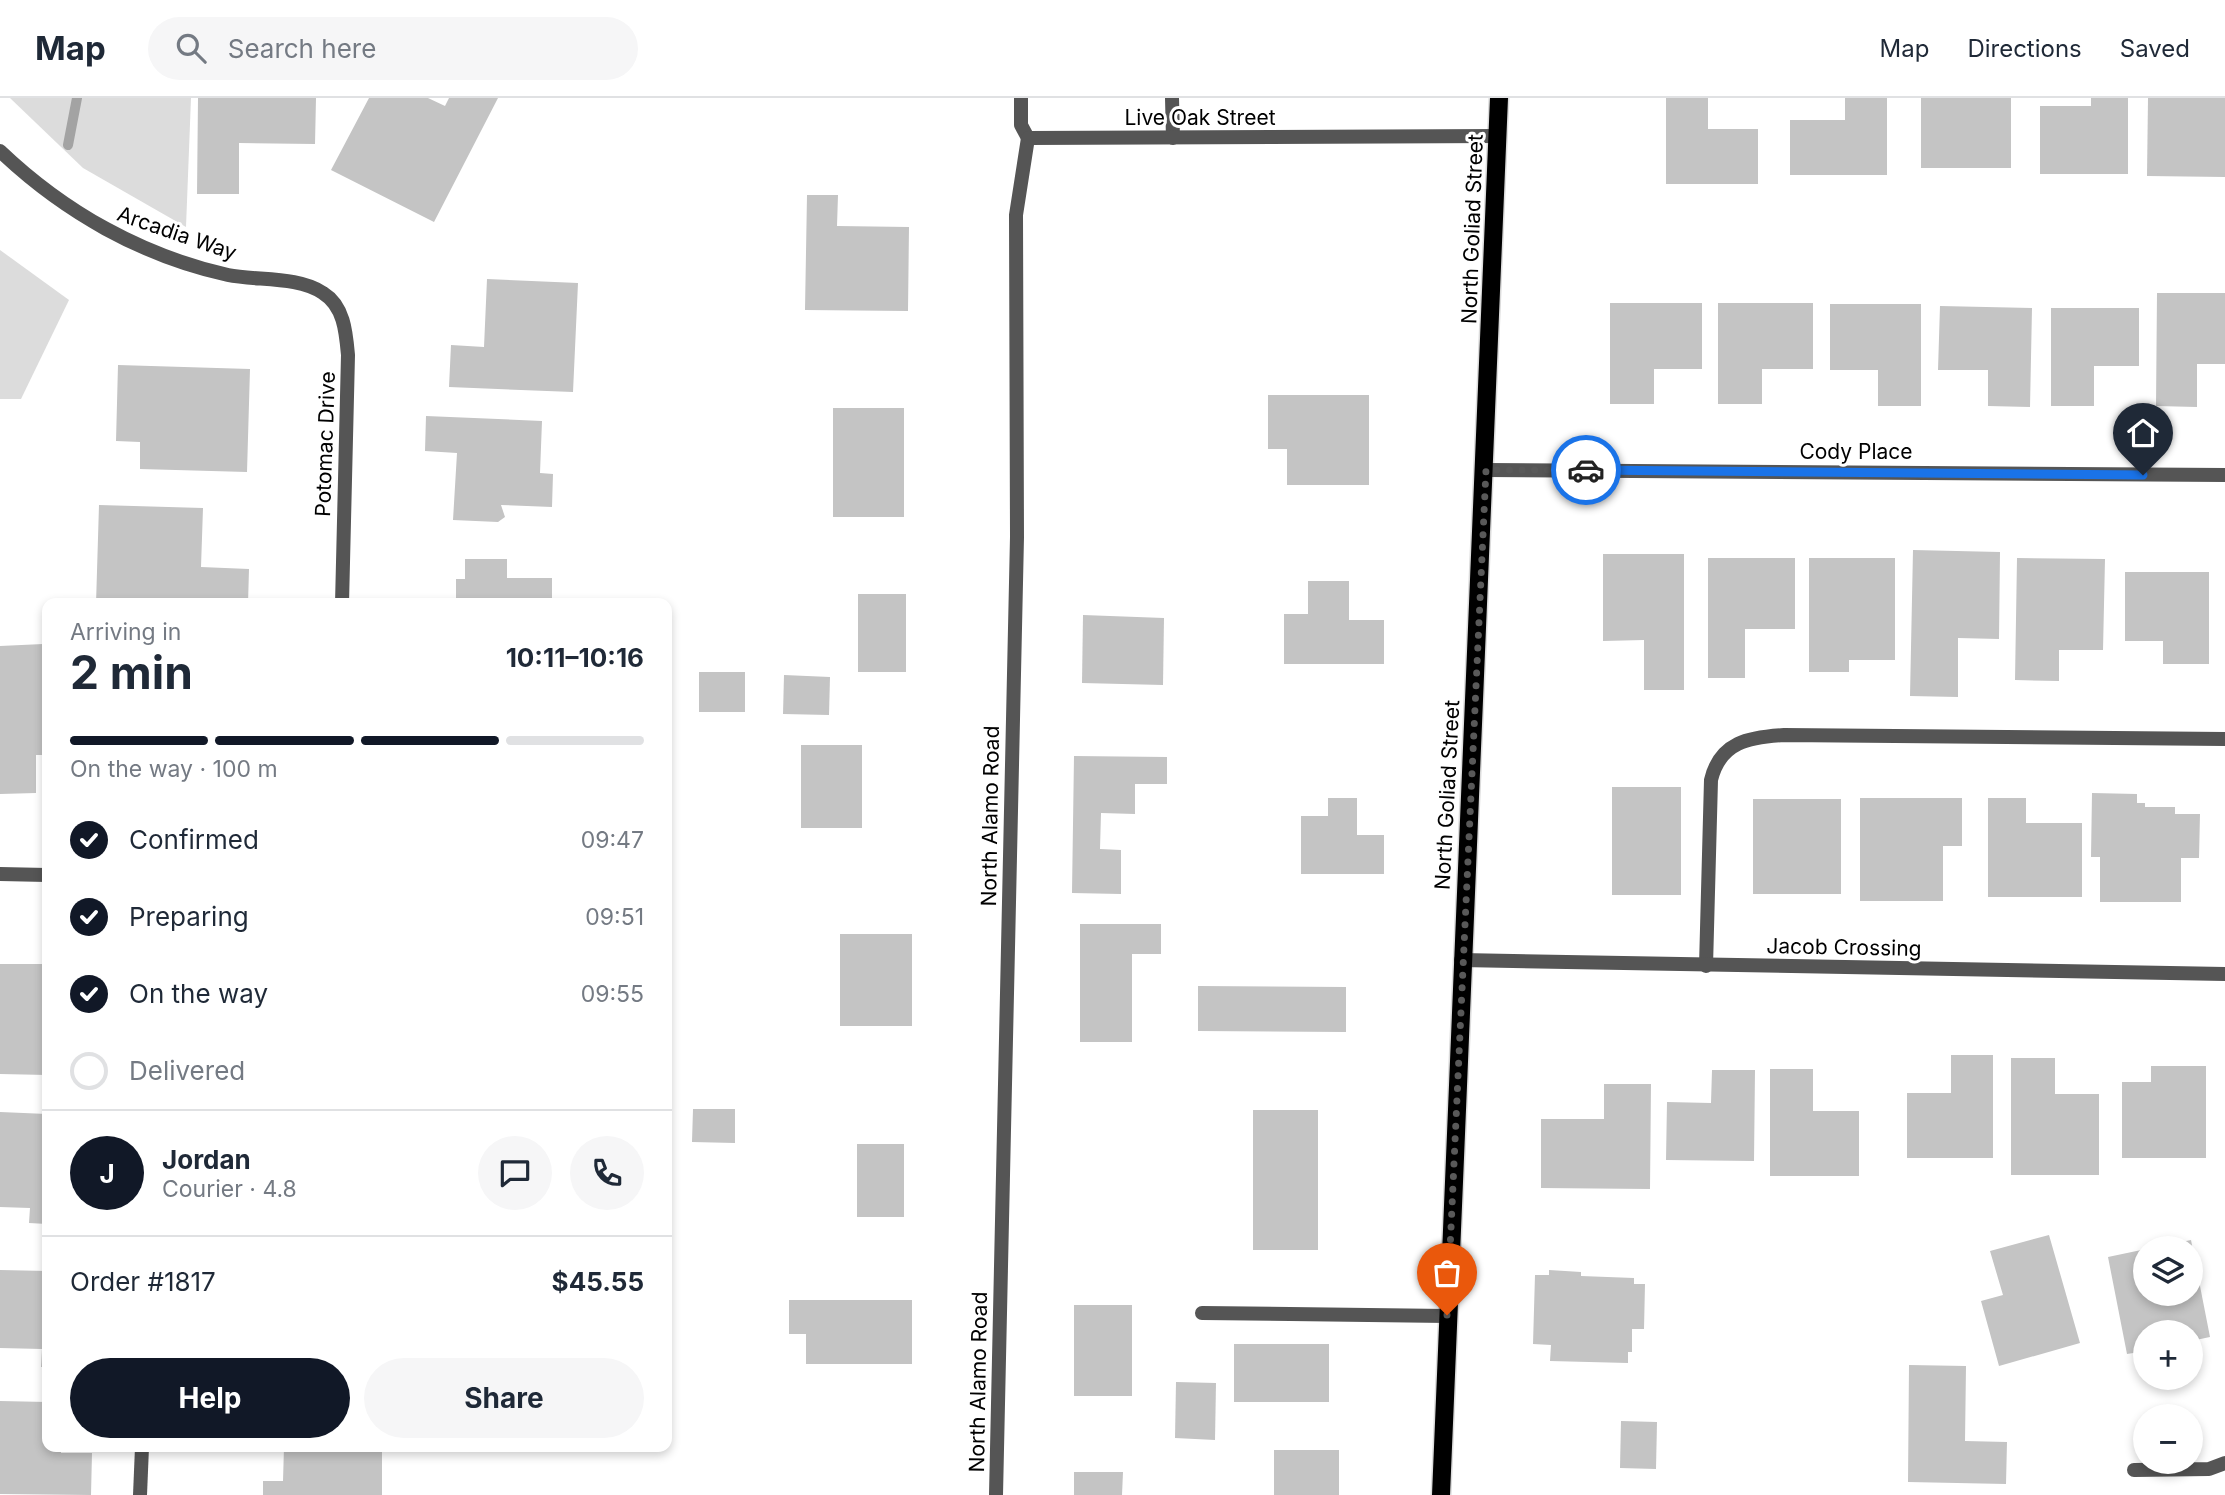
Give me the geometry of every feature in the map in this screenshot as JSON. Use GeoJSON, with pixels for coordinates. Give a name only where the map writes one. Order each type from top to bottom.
{"type":"FeatureCollection","features":[{"type":"Feature","properties":{"kind":"main road","name":"North Goliad Street"},"geometry":{"type":"LineString","coordinates":[[1441,1495],[1461,960],[1486,470],[1499,98]]}},
{"type":"Feature","properties":{"kind":"street"},"geometry":{"type":"LineString","coordinates":[[1021,98],[1021,125],[1028,138]]}},
{"type":"Feature","properties":{"kind":"street"},"geometry":{"type":"LineString","coordinates":[[1172,98],[1173,138]]}},
{"type":"Feature","properties":{"kind":"street","name":"Live Oak Street"},"geometry":{"type":"LineString","coordinates":[[1028,138],[1498,136]]}},
{"type":"Feature","properties":{"kind":"street","name":"North Alamo Road"},"geometry":{"type":"LineString","coordinates":[[996,1495],[1017,537],[1016,215],[1028,138]]}},
{"type":"Feature","properties":{"kind":"street","name":"Arcadia Way"},"geometry":{"type":"LineString","coordinates":[[0,151],[31,180],[94,225],[137,244],[228,275],[304,285],[323,293]]}},
{"type":"Feature","properties":{"kind":"street","name":"Potomac Drive"},"geometry":{"type":"LineString","coordinates":[[323,293],[338,308],[346,330],[348,355],[342,598]]}},
{"type":"Feature","properties":{"kind":"street","name":"Cody Place"},"geometry":{"type":"LineString","coordinates":[[1486,470],[2225,475]]}},
{"type":"Feature","properties":{"kind":"street"},"geometry":{"type":"LineString","coordinates":[[1706,966],[1710,780],[1714,765],[1725,750],[1740,741],[1784,735],[2225,739]]}},
{"type":"Feature","properties":{"kind":"street"},"geometry":{"type":"LineString","coordinates":[[0,874],[42,875]]}},
{"type":"Feature","properties":{"kind":"street","name":"Jacob Crossing"},"geometry":{"type":"LineString","coordinates":[[1461,960],[2225,974]]}},
{"type":"Feature","properties":{"kind":"street"},"geometry":{"type":"LineString","coordinates":[[1202,1313],[1447,1315]]}},
{"type":"Feature","properties":{"kind":"street"},"geometry":{"type":"LineString","coordinates":[[140,1495],[142,1452]]}},
{"type":"Feature","properties":{"kind":"street"},"geometry":{"type":"LineString","coordinates":[[2203,1469],[2225,1463]]}},
{"type":"Feature","properties":{"kind":"shaded area"},"geometry":{"type":"Polygon","coordinates":[[[10,98],[191,98],[186,227],[83,168],[10,98]]]}},
{"type":"Feature","properties":{"kind":"shaded area"},"geometry":{"type":"Polygon","coordinates":[[[0,250],[69,300],[21,399],[0,399],[0,250]]]}},
{"type":"Feature","properties":{"kind":"building"},"geometry":{"type":"Polygon","coordinates":[[[198,98],[316,98],[315,144],[239,143],[239,194],[197,194],[198,98]]]}},
{"type":"Feature","properties":{"kind":"building"},"geometry":{"type":"Polygon","coordinates":[[[369,98],[428,98],[445,106],[449,98],[498,98],[434,222],[331,170],[369,98]]]}},
{"type":"Feature","properties":{"kind":"building"},"geometry":{"type":"Polygon","coordinates":[[[1666,98],[1708,98],[1708,129],[1758,129],[1758,184],[1666,184],[1666,98]]]}},
{"type":"Feature","properties":{"kind":"building"},"geometry":{"type":"Polygon","coordinates":[[[1845,98],[1887,98],[1887,175],[1790,175],[1790,120],[1845,120],[1845,98]]]}},
{"type":"Feature","properties":{"kind":"building"},"geometry":{"type":"Polygon","coordinates":[[[1921,98],[2011,98],[2011,168],[1921,168],[1921,98]]]}},
{"type":"Feature","properties":{"kind":"building"},"geometry":{"type":"Polygon","coordinates":[[[2091,98],[2128,98],[2128,174],[2040,174],[2040,106],[2091,106],[2091,98]]]}},
{"type":"Feature","properties":{"kind":"building"},"geometry":{"type":"Polygon","coordinates":[[[2148,98],[2225,98],[2225,177],[2147,176],[2148,98]]]}},
{"type":"Feature","properties":{"kind":"building"},"geometry":{"type":"Polygon","coordinates":[[[807,195],[838,195],[837,226],[909,227],[908,311],[805,310],[807,195]]]}},
{"type":"Feature","properties":{"kind":"building"},"geometry":{"type":"Polygon","coordinates":[[[487,279],[578,283],[573,392],[449,387],[451,345],[484,347],[487,279]]]}},
{"type":"Feature","properties":{"kind":"building"},"geometry":{"type":"Polygon","coordinates":[[[2157,293],[2225,293],[2225,364],[2197,364],[2197,407],[2156,406],[2157,293]]]}},
{"type":"Feature","properties":{"kind":"building"},"geometry":{"type":"Polygon","coordinates":[[[1610,303],[1702,303],[1702,369],[1654,369],[1654,404],[1610,404],[1610,303]]]}},
{"type":"Feature","properties":{"kind":"building"},"geometry":{"type":"Polygon","coordinates":[[[1718,303],[1813,303],[1813,369],[1762,369],[1762,404],[1718,404],[1718,303]]]}},
{"type":"Feature","properties":{"kind":"building"},"geometry":{"type":"Polygon","coordinates":[[[1830,304],[1921,304],[1921,406],[1878,406],[1878,370],[1830,370],[1830,304]]]}},
{"type":"Feature","properties":{"kind":"building"},"geometry":{"type":"Polygon","coordinates":[[[1940,306],[2032,308],[2030,407],[1988,406],[1988,370],[1938,370],[1940,306]]]}},
{"type":"Feature","properties":{"kind":"building"},"geometry":{"type":"Polygon","coordinates":[[[2051,308],[2139,308],[2139,366],[2094,366],[2094,406],[2051,406],[2051,308]]]}},
{"type":"Feature","properties":{"kind":"building"},"geometry":{"type":"Polygon","coordinates":[[[118,365],[250,369],[247,472],[140,469],[140,442],[116,441],[118,365]]]}},
{"type":"Feature","properties":{"kind":"building"},"geometry":{"type":"Polygon","coordinates":[[[1268,395],[1369,395],[1369,485],[1287,485],[1287,449],[1268,449],[1268,395]]]}},
{"type":"Feature","properties":{"kind":"building"},"geometry":{"type":"Polygon","coordinates":[[[833,408],[904,408],[904,517],[833,517],[833,408]]]}},
{"type":"Feature","properties":{"kind":"building"},"geometry":{"type":"Polygon","coordinates":[[[426,416],[542,421],[540,473],[553,474],[552,507],[501,505],[505,517],[498,522],[453,520],[457,453],[425,451],[426,416]]]}},
{"type":"Feature","properties":{"kind":"building"},"geometry":{"type":"Polygon","coordinates":[[[99,505],[203,508],[201,567],[249,569],[248,598],[96,598],[99,505]]]}},
{"type":"Feature","properties":{"kind":"building"},"geometry":{"type":"Polygon","coordinates":[[[1913,550],[2000,552],[1999,639],[1958,638],[1958,697],[1910,696],[1913,550]]]}},
{"type":"Feature","properties":{"kind":"building"},"geometry":{"type":"Polygon","coordinates":[[[1603,554],[1684,554],[1684,690],[1644,690],[1644,640],[1603,641],[1603,554]]]}},
{"type":"Feature","properties":{"kind":"building"},"geometry":{"type":"Polygon","coordinates":[[[1708,558],[1795,558],[1795,629],[1745,629],[1745,678],[1708,678],[1708,558]]]}},
{"type":"Feature","properties":{"kind":"building"},"geometry":{"type":"Polygon","coordinates":[[[1809,558],[1895,558],[1895,660],[1849,660],[1849,672],[1809,672],[1809,558]]]}},
{"type":"Feature","properties":{"kind":"building"},"geometry":{"type":"Polygon","coordinates":[[[2017,558],[2105,559],[2103,650],[2059,650],[2059,681],[2015,680],[2017,558]]]}},
{"type":"Feature","properties":{"kind":"building"},"geometry":{"type":"Polygon","coordinates":[[[465,559],[507,559],[507,578],[552,578],[552,598],[456,598],[456,579],[465,579],[465,559]]]}},
{"type":"Feature","properties":{"kind":"building"},"geometry":{"type":"Polygon","coordinates":[[[2125,572],[2209,572],[2209,664],[2163,664],[2163,641],[2125,641],[2125,572]]]}},
{"type":"Feature","properties":{"kind":"building"},"geometry":{"type":"Polygon","coordinates":[[[1308,581],[1349,581],[1349,620],[1384,620],[1384,664],[1284,664],[1284,614],[1308,614],[1308,581]]]}},
{"type":"Feature","properties":{"kind":"building"},"geometry":{"type":"Polygon","coordinates":[[[858,594],[906,594],[906,672],[858,672],[858,594]]]}},
{"type":"Feature","properties":{"kind":"building"},"geometry":{"type":"Polygon","coordinates":[[[1083,615],[1164,618],[1163,685],[1082,683],[1083,615]]]}},
{"type":"Feature","properties":{"kind":"building"},"geometry":{"type":"Polygon","coordinates":[[[42,644],[42,755],[36,755],[36,793],[0,794],[0,646],[42,644]]]}},
{"type":"Feature","properties":{"kind":"building"},"geometry":{"type":"Polygon","coordinates":[[[699,672],[745,672],[745,712],[699,712],[699,672]]]}},
{"type":"Feature","properties":{"kind":"building"},"geometry":{"type":"Polygon","coordinates":[[[784,675],[830,677],[829,715],[783,714],[784,675]]]}},
{"type":"Feature","properties":{"kind":"building"},"geometry":{"type":"Polygon","coordinates":[[[801,745],[862,745],[862,828],[801,828],[801,745]]]}},
{"type":"Feature","properties":{"kind":"building"},"geometry":{"type":"Polygon","coordinates":[[[1074,756],[1167,757],[1167,784],[1135,784],[1135,814],[1101,813],[1100,849],[1121,850],[1121,894],[1072,893],[1074,756]]]}},
{"type":"Feature","properties":{"kind":"building"},"geometry":{"type":"Polygon","coordinates":[[[1612,787],[1681,787],[1681,895],[1612,895],[1612,787]]]}},
{"type":"Feature","properties":{"kind":"building"},"geometry":{"type":"Polygon","coordinates":[[[2092,793],[2137,794],[2137,803],[2145,803],[2145,807],[2175,807],[2175,814],[2200,814],[2199,858],[2181,858],[2181,902],[2100,902],[2100,857],[2091,857],[2092,793]]]}},
{"type":"Feature","properties":{"kind":"building"},"geometry":{"type":"Polygon","coordinates":[[[1328,798],[1357,798],[1357,835],[1384,835],[1384,874],[1301,874],[1301,816],[1328,816],[1328,798]]]}},
{"type":"Feature","properties":{"kind":"building"},"geometry":{"type":"Polygon","coordinates":[[[1860,798],[1962,798],[1962,846],[1943,846],[1943,901],[1860,901],[1860,798]]]}},
{"type":"Feature","properties":{"kind":"building"},"geometry":{"type":"Polygon","coordinates":[[[1988,798],[2026,798],[2026,823],[2082,823],[2082,897],[1988,897],[1988,798]]]}},
{"type":"Feature","properties":{"kind":"building"},"geometry":{"type":"Polygon","coordinates":[[[1753,799],[1841,799],[1841,894],[1753,894],[1753,799]]]}},
{"type":"Feature","properties":{"kind":"building"},"geometry":{"type":"Polygon","coordinates":[[[1080,924],[1161,924],[1161,954],[1132,954],[1132,1042],[1080,1042],[1080,924]]]}},
{"type":"Feature","properties":{"kind":"building"},"geometry":{"type":"Polygon","coordinates":[[[840,934],[912,934],[912,1026],[840,1026],[840,934]]]}},
{"type":"Feature","properties":{"kind":"building"},"geometry":{"type":"Polygon","coordinates":[[[0,964],[42,964],[42,1075],[0,1074],[0,964]]]}},
{"type":"Feature","properties":{"kind":"building"},"geometry":{"type":"Polygon","coordinates":[[[1198,986],[1346,987],[1346,1032],[1198,1031],[1198,986]]]}},
{"type":"Feature","properties":{"kind":"building"},"geometry":{"type":"Polygon","coordinates":[[[1951,1055],[1993,1055],[1993,1158],[1907,1158],[1907,1093],[1951,1093],[1951,1055]]]}},
{"type":"Feature","properties":{"kind":"building"},"geometry":{"type":"Polygon","coordinates":[[[2011,1058],[2055,1058],[2055,1094],[2099,1094],[2099,1175],[2011,1175],[2011,1058]]]}},
{"type":"Feature","properties":{"kind":"building"},"geometry":{"type":"Polygon","coordinates":[[[2151,1066],[2206,1066],[2206,1158],[2122,1158],[2122,1082],[2151,1082],[2151,1066]]]}},
{"type":"Feature","properties":{"kind":"building"},"geometry":{"type":"Polygon","coordinates":[[[1770,1069],[1813,1069],[1813,1111],[1859,1111],[1859,1176],[1770,1176],[1770,1069]]]}},
{"type":"Feature","properties":{"kind":"building"},"geometry":{"type":"Polygon","coordinates":[[[1712,1070],[1755,1070],[1754,1161],[1666,1160],[1667,1102],[1711,1103],[1712,1070]]]}},
{"type":"Feature","properties":{"kind":"building"},"geometry":{"type":"Polygon","coordinates":[[[1604,1084],[1651,1084],[1650,1189],[1541,1188],[1541,1119],[1604,1119],[1604,1084]]]}},
{"type":"Feature","properties":{"kind":"building"},"geometry":{"type":"Polygon","coordinates":[[[693,1109],[735,1109],[735,1143],[692,1142],[693,1109]]]}},
{"type":"Feature","properties":{"kind":"building"},"geometry":{"type":"Polygon","coordinates":[[[1253,1110],[1318,1110],[1318,1250],[1253,1250],[1253,1110]]]}},
{"type":"Feature","properties":{"kind":"building"},"geometry":{"type":"Polygon","coordinates":[[[0,1112],[42,1114],[42,1224],[29,1223],[30,1208],[0,1207],[0,1112]]]}},
{"type":"Feature","properties":{"kind":"building"},"geometry":{"type":"Polygon","coordinates":[[[857,1144],[904,1144],[904,1217],[857,1217],[857,1144]]]}},
{"type":"Feature","properties":{"kind":"building"},"geometry":{"type":"Polygon","coordinates":[[[2049,1235],[2080,1343],[1999,1366],[1981,1301],[2003,1295],[1990,1251],[2049,1235]]]}},
{"type":"Feature","properties":{"kind":"building"},"geometry":{"type":"Polygon","coordinates":[[[2133,1252],[2133,1306],[2203,1306],[2203,1301],[2210,1337],[2203,1338],[2203,1320],[2133,1320],[2133,1353],[2127,1354],[2108,1257],[2133,1252]]]}},
{"type":"Feature","properties":{"kind":"building"},"geometry":{"type":"Polygon","coordinates":[[[0,1270],[42,1271],[42,1349],[0,1348],[0,1270]]]}},
{"type":"Feature","properties":{"kind":"building"},"geometry":{"type":"Polygon","coordinates":[[[1549,1270],[1581,1272],[1581,1276],[1634,1278],[1634,1284],[1645,1284],[1644,1329],[1632,1329],[1632,1352],[1628,1352],[1628,1363],[1550,1361],[1551,1345],[1533,1344],[1535,1275],[1549,1275],[1549,1270]]]}},
{"type":"Feature","properties":{"kind":"building"},"geometry":{"type":"Polygon","coordinates":[[[789,1300],[912,1300],[912,1364],[806,1364],[806,1334],[789,1334],[789,1300]]]}},
{"type":"Feature","properties":{"kind":"building"},"geometry":{"type":"Polygon","coordinates":[[[1074,1305],[1132,1305],[1132,1396],[1074,1396],[1074,1305]]]}},
{"type":"Feature","properties":{"kind":"building"},"geometry":{"type":"Polygon","coordinates":[[[1234,1344],[1329,1344],[1329,1402],[1234,1402],[1234,1344]]]}},
{"type":"Feature","properties":{"kind":"building"},"geometry":{"type":"Polygon","coordinates":[[[1909,1365],[1966,1366],[1965,1441],[2007,1442],[2006,1484],[1908,1482],[1909,1365]]]}},
{"type":"Feature","properties":{"kind":"building"},"geometry":{"type":"Polygon","coordinates":[[[1176,1382],[1216,1383],[1215,1440],[1175,1438],[1176,1382]]]}},
{"type":"Feature","properties":{"kind":"building"},"geometry":{"type":"Polygon","coordinates":[[[0,1401],[42,1402],[42,1452],[92,1453],[91,1495],[0,1494],[0,1401]]]}},
{"type":"Feature","properties":{"kind":"building"},"geometry":{"type":"Polygon","coordinates":[[[1621,1421],[1657,1422],[1656,1469],[1620,1468],[1621,1421]]]}},
{"type":"Feature","properties":{"kind":"building"},"geometry":{"type":"Polygon","coordinates":[[[1274,1450],[1339,1450],[1339,1495],[1274,1495],[1274,1450]]]}},
{"type":"Feature","properties":{"kind":"building"},"geometry":{"type":"Polygon","coordinates":[[[284,1452],[382,1452],[382,1495],[263,1495],[263,1481],[283,1481],[284,1452]]]}},
{"type":"Feature","properties":{"kind":"building"},"geometry":{"type":"Polygon","coordinates":[[[1074,1472],[1123,1472],[1122,1495],[1074,1495],[1074,1472]]]}},
{"type":"Feature","properties":{"kind":"waterway"},"geometry":{"type":"LineString","coordinates":[[68,145],[77,98]]}},
{"type":"Feature","properties":{"kind":"way so far"},"geometry":{"type":"LineString","coordinates":[[1447,1315],[1461,960],[1486,470],[1586,470]]}},
{"type":"Feature","properties":{"kind":"route"},"geometry":{"type":"LineString","coordinates":[[1586,470],[2143,475]]}}]}
